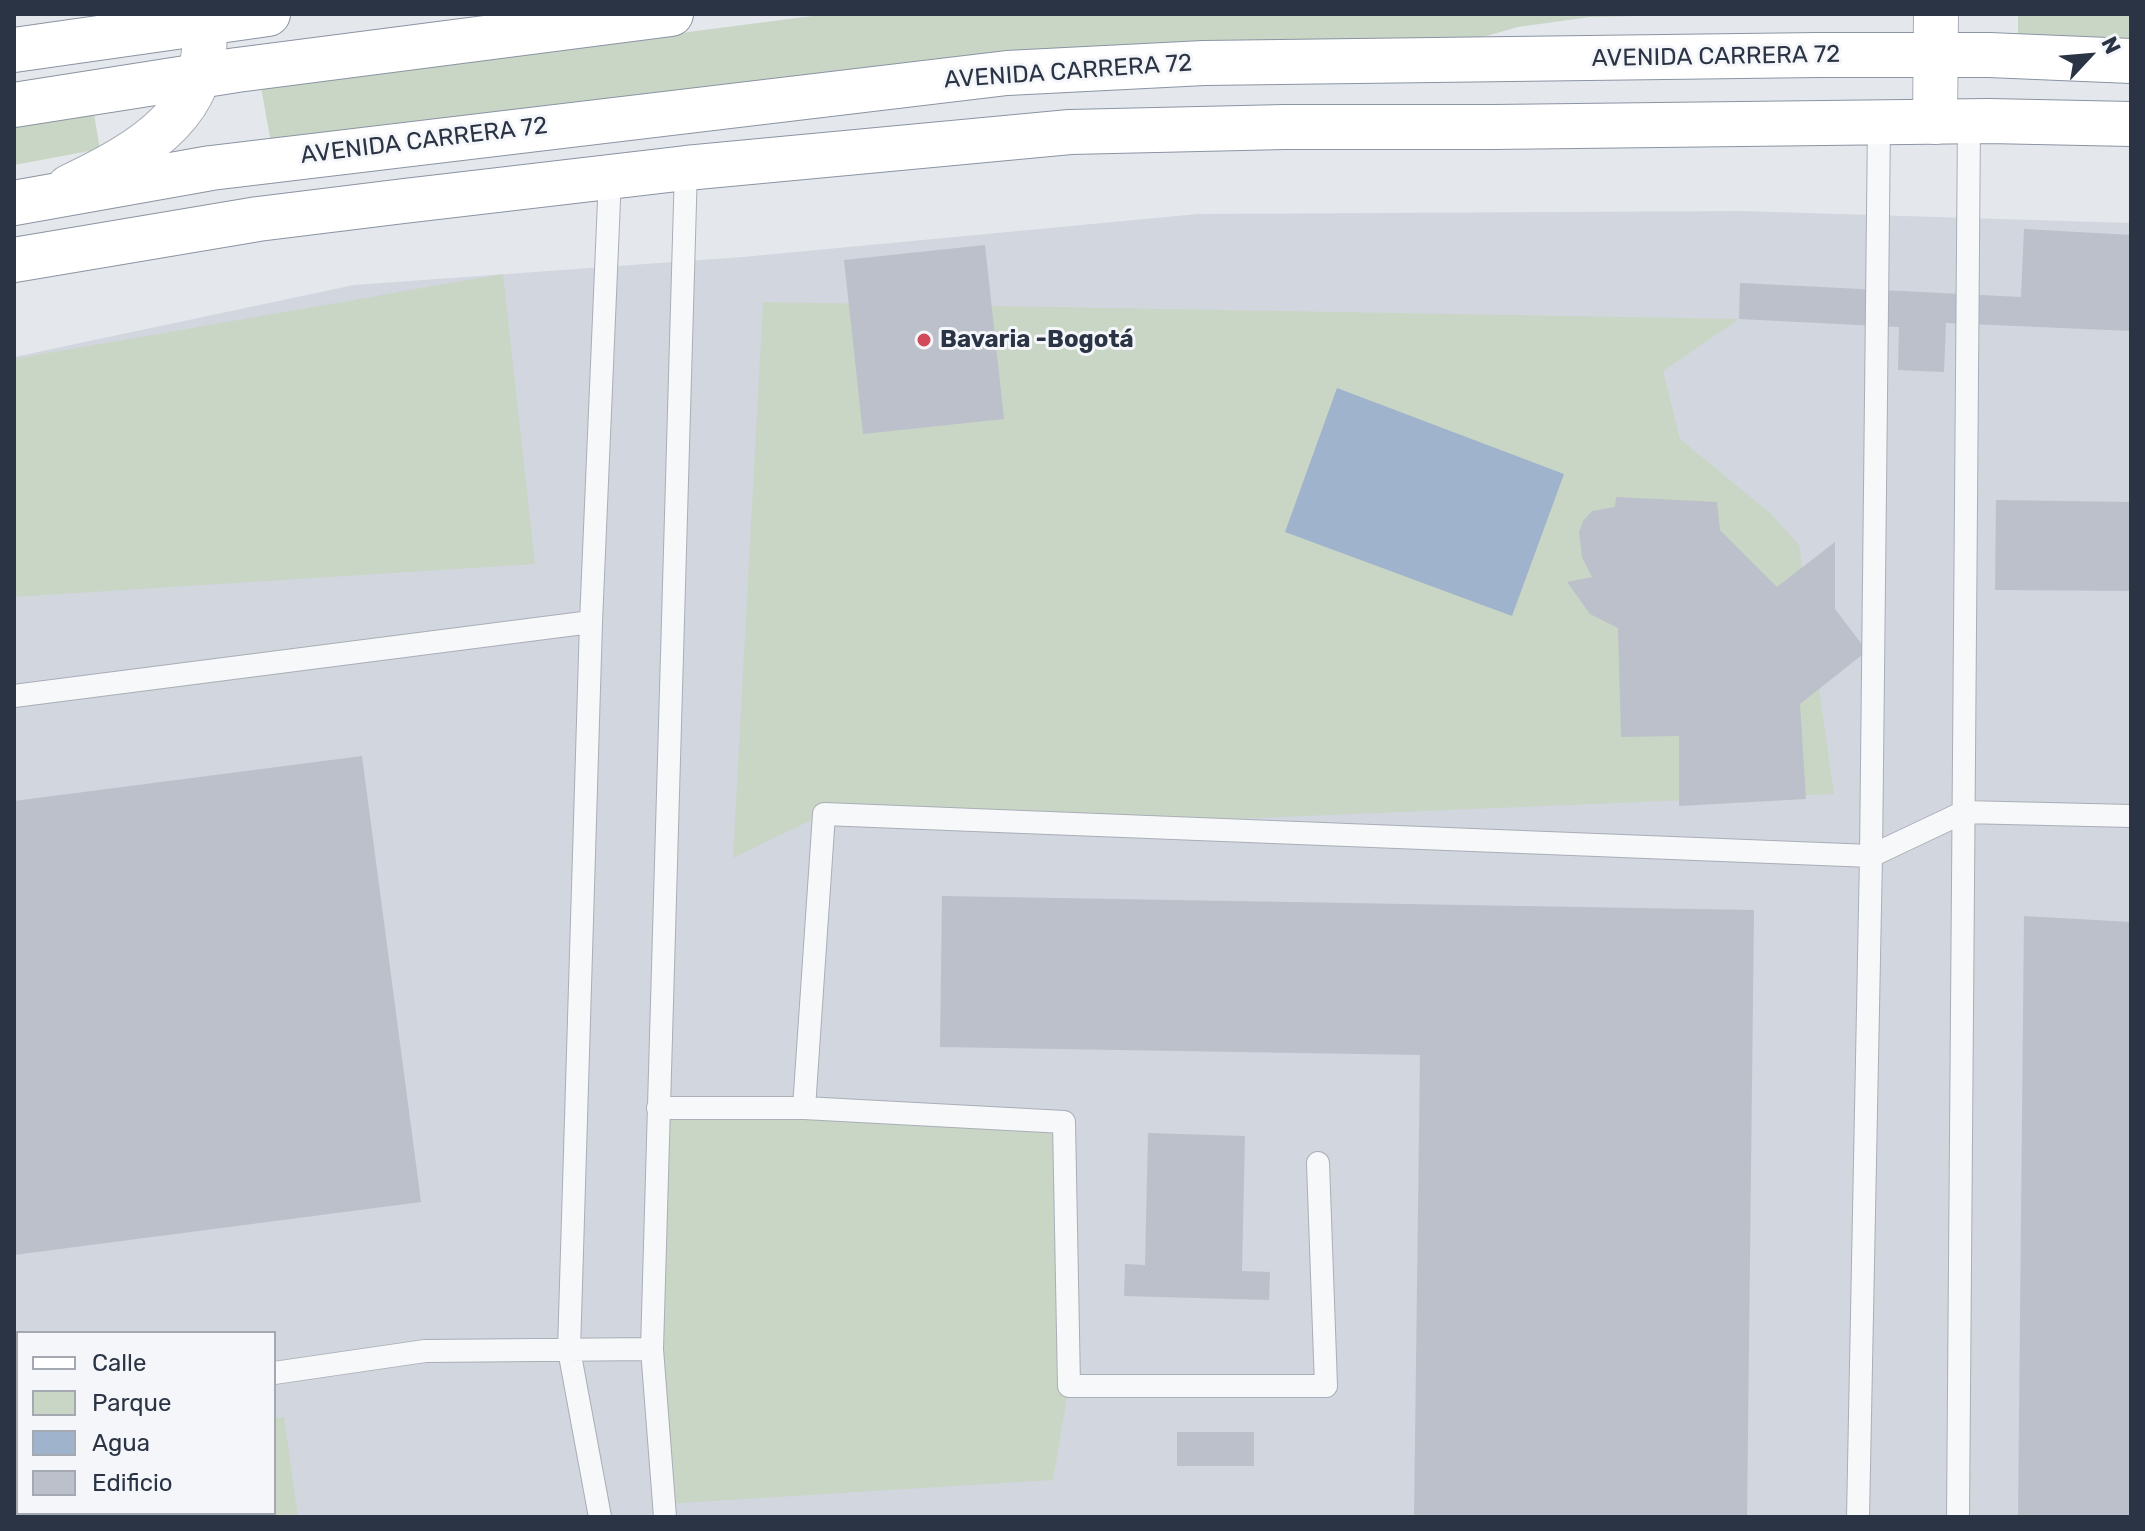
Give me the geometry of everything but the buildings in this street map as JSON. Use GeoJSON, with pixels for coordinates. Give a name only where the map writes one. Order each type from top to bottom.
{"type":"FeatureCollection","features":[{"type":"Feature","properties":{"kind":"main road"},"geometry":{"type":"LineString","coordinates":[[14,50],[124,24],[268,14]]}},
{"type":"Feature","properties":{"kind":"main road"},"geometry":{"type":"LineString","coordinates":[[14,105],[201,75],[671,14]]}},
{"type":"Feature","properties":{"kind":"main road"},"geometry":{"type":"LineString","coordinates":[[56,194],[124,160],[163,131],[188,100],[201,75],[204,18]]}},
{"type":"Feature","properties":{"kind":"main road"},"geometry":{"type":"LineString","coordinates":[[1936,35],[1952,121]]}},
{"type":"Feature","properties":{"kind":"main road","name":"AVENIDA CARRERA 72"},"geometry":{"type":"LineString","coordinates":[[14,203],[237,165],[810,94],[1007,73],[1936,35],[2003,55],[2131,61]]}},
{"type":"Feature","properties":{"kind":"main road"},"geometry":{"type":"LineString","coordinates":[[14,260],[258,219],[686,168],[1070,132],[1952,121],[2131,124]]}},
{"type":"Feature","properties":{"kind":"lane"},"geometry":{"type":"LineString","coordinates":[[1952,121],[1964,812],[1958,1517]]}},
{"type":"Feature","properties":{"kind":"lane"},"geometry":{"type":"LineString","coordinates":[[1858,1517],[1871,856],[1879,122]]}},
{"type":"Feature","properties":{"kind":"lane"},"geometry":{"type":"LineString","coordinates":[[665,1517],[652,1349],[686,168]]}},
{"type":"Feature","properties":{"kind":"lane"},"geometry":{"type":"LineString","coordinates":[[600,1517],[569,1350],[591,622],[610,177]]}},
{"type":"Feature","properties":{"kind":"lane"},"geometry":{"type":"LineString","coordinates":[[14,696],[591,622]]}},
{"type":"Feature","properties":{"kind":"lane"},"geometry":{"type":"LineString","coordinates":[[804,1108],[824,814],[1871,856],[1964,812],[2131,816]]}},
{"type":"Feature","properties":{"kind":"lane"},"geometry":{"type":"LineString","coordinates":[[658,1108],[804,1108],[1064,1122],[1069,1386],[1326,1386],[1318,1163]]}},
{"type":"Feature","properties":{"kind":"lane"},"geometry":{"type":"LineString","coordinates":[[276,1373],[425,1351],[652,1349]]}},
{"type":"Feature","properties":{"kind":"shaded area"},"geometry":{"type":"Polygon","coordinates":[[[1741,211],[2131,223],[2131,1517],[14,1517],[14,357],[354,285],[743,257],[1198,214],[1741,211]]]}},
{"type":"Feature","properties":{"kind":"green space"},"geometry":{"type":"Polygon","coordinates":[[[828,14],[1736,14],[1590,17],[1518,27],[1465,42],[271,143],[261,87],[828,14]]]}},
{"type":"Feature","properties":{"kind":"green space"},"geometry":{"type":"Polygon","coordinates":[[[2018,14],[2131,14],[2131,42],[2018,36],[2018,14]]]}},
{"type":"Feature","properties":{"kind":"green space"},"geometry":{"type":"Polygon","coordinates":[[[93,109],[100,149],[14,165],[14,119],[93,109]]]}},
{"type":"Feature","properties":{"kind":"green space"},"geometry":{"type":"Polygon","coordinates":[[[503,274],[535,564],[14,597],[14,359],[503,274]]]}},
{"type":"Feature","properties":{"kind":"green space"},"geometry":{"type":"Polygon","coordinates":[[[763,302],[1739,319],[1663,371],[1680,439],[1771,514],[1799,545],[1834,794],[1089,825],[824,814],[733,858],[763,302]]]}},
{"type":"Feature","properties":{"kind":"green space"},"geometry":{"type":"Polygon","coordinates":[[[658,1108],[1064,1122],[1069,1386],[1053,1480],[664,1504],[658,1108]]]}},
{"type":"Feature","properties":{"kind":"green space"},"geometry":{"type":"Polygon","coordinates":[[[284,1417],[298,1517],[14,1517],[16,1448],[16,1515],[276,1515],[276,1418],[284,1417]]]}},
{"type":"Feature","properties":{"kind":"water"},"geometry":{"type":"Polygon","coordinates":[[[1337,388],[1564,474],[1512,616],[1285,532],[1337,388]]]}},
{"type":"Feature","properties":{"kind":"place","name":"Bavaria -Bogotá"},"geometry":{"type":"Point","coordinates":[924,340]}}]}
